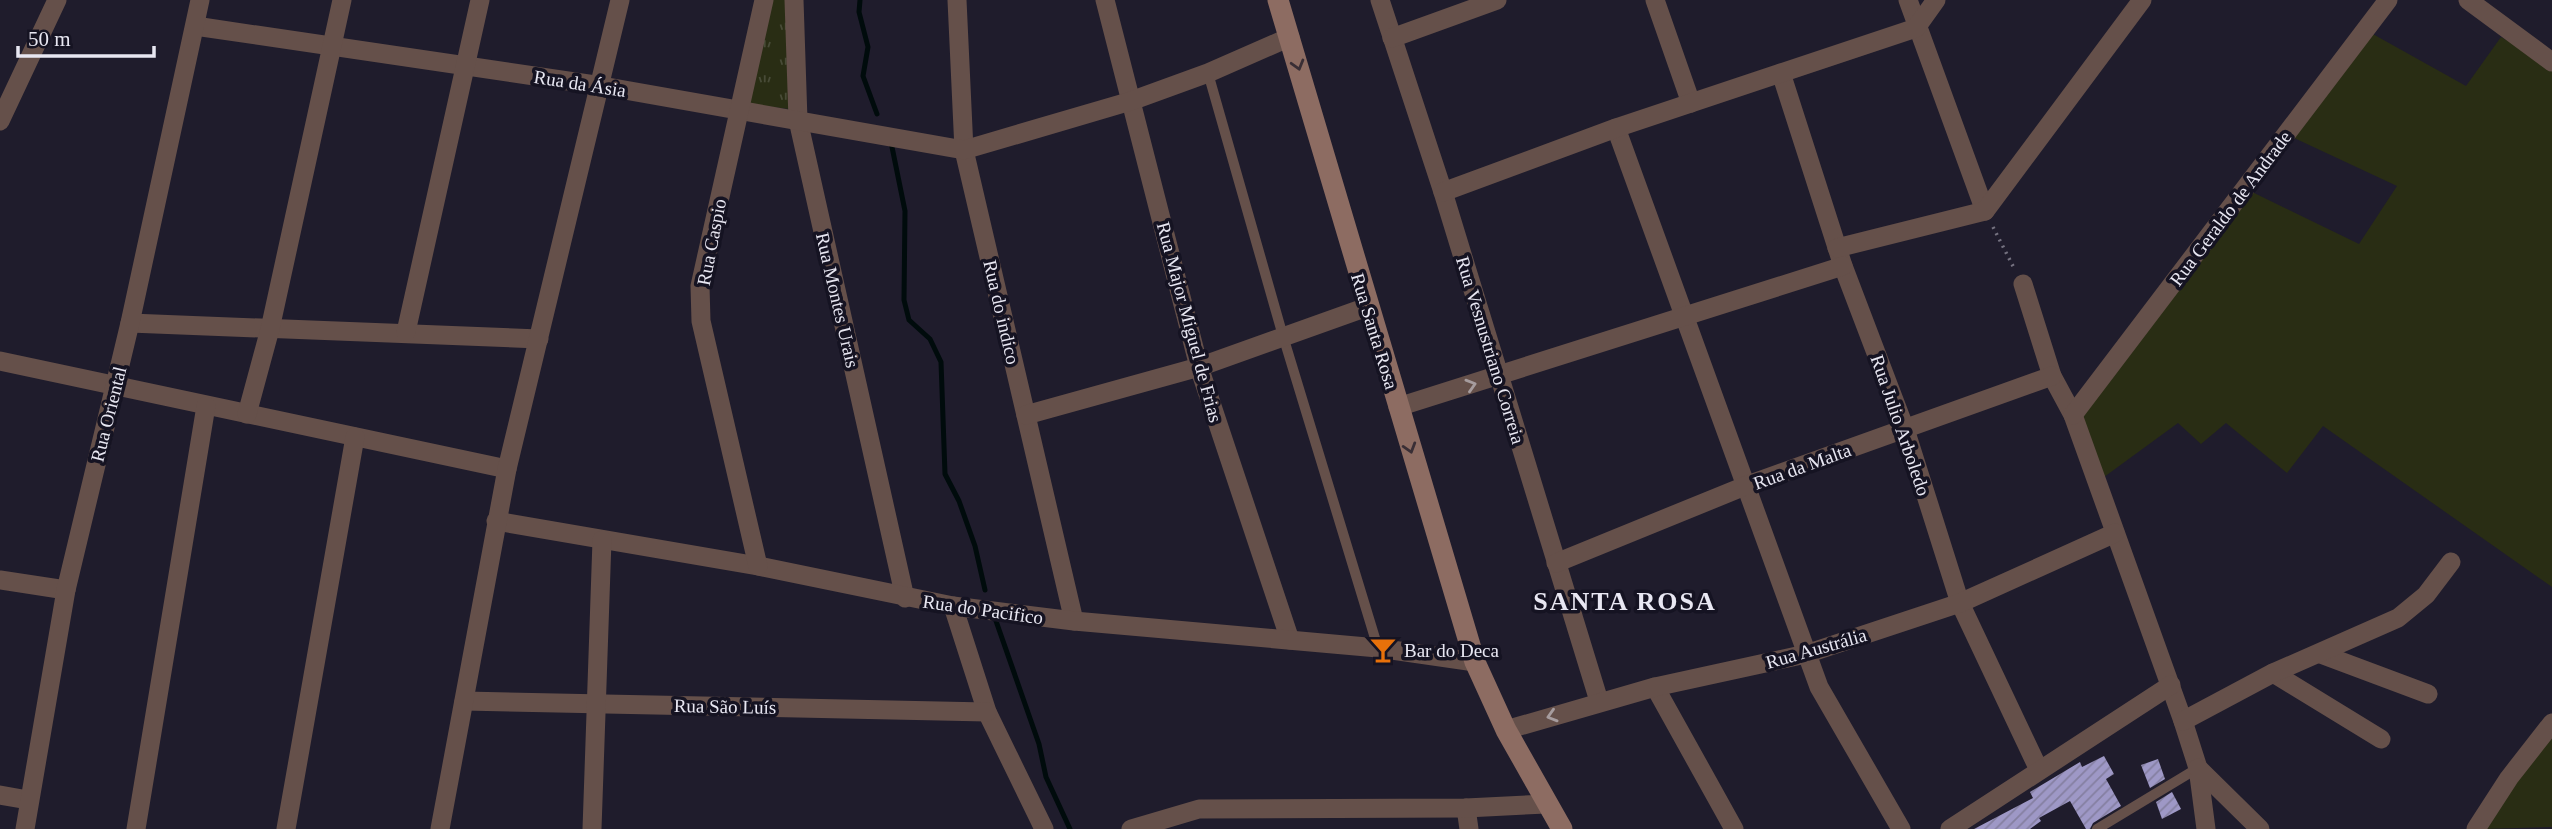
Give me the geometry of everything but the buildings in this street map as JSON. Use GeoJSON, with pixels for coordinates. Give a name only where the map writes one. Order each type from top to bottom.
{"type":"FeatureCollection","features":[{"type":"Feature","properties":{"kind":"street"},"geometry":{"type":"LineString","coordinates":[[0,121],[57,0]]}},
{"type":"Feature","properties":{"kind":"street","name":"Rua Oriental"},"geometry":{"type":"LineString","coordinates":[[25,829],[66,590],[130,323],[200,0]]}},
{"type":"Feature","properties":{"kind":"street"},"geometry":{"type":"LineString","coordinates":[[247,414],[270,329],[342,0]]}},
{"type":"Feature","properties":{"kind":"street"},"geometry":{"type":"LineString","coordinates":[[406,332],[480,0]]}},
{"type":"Feature","properties":{"kind":"street"},"geometry":{"type":"LineString","coordinates":[[439,829],[507,469],[602,86],[620,0]]}},
{"type":"Feature","properties":{"kind":"street","name":"Rua Caspio"},"geometry":{"type":"LineString","coordinates":[[758,566],[701,321],[703,271],[764,0]]}},
{"type":"Feature","properties":{"kind":"street","name":"Rua Montes Urais"},"geometry":{"type":"LineString","coordinates":[[794,0],[798,120],[905,598]]}},
{"type":"Feature","properties":{"kind":"street","name":"Rua do indico"},"geometry":{"type":"LineString","coordinates":[[957,0],[964,150],[1074,621]]}},
{"type":"Feature","properties":{"kind":"street","name":"Rua Major Miguel de Frias"},"geometry":{"type":"LineString","coordinates":[[1105,0],[1199,367],[1290,640]]}},
{"type":"Feature","properties":{"kind":"street","name":"Rua Santa Rosa"},"geometry":{"type":"LineString","coordinates":[[1278,0],[1367,307],[1475,662],[1506,730],[1562,829]]}},
{"type":"Feature","properties":{"kind":"street","name":"Rua Vesnustriano Correia"},"geometry":{"type":"LineString","coordinates":[[1380,0],[1443,192],[1599,701]]}},
{"type":"Feature","properties":{"kind":"street"},"geometry":{"type":"LineString","coordinates":[[1392,38],[1497,0]]}},
{"type":"Feature","properties":{"kind":"street"},"geometry":{"type":"LineString","coordinates":[[1655,0],[1691,103]]}},
{"type":"Feature","properties":{"kind":"street"},"geometry":{"type":"LineString","coordinates":[[1908,0],[1985,211]]}},
{"type":"Feature","properties":{"kind":"street"},"geometry":{"type":"LineString","coordinates":[[1443,192],[1616,128],[1916,28],[1936,0]]}},
{"type":"Feature","properties":{"kind":"street"},"geometry":{"type":"LineString","coordinates":[[1398,407],[1685,318],[1840,257],[1985,211],[2142,0]]}},
{"type":"Feature","properties":{"kind":"street","name":"Rua Geraldo de Andrade"},"geometry":{"type":"LineString","coordinates":[[2073,415],[2388,0]]}},
{"type":"Feature","properties":{"kind":"street"},"geometry":{"type":"LineString","coordinates":[[2468,0],[2552,62]]}},
{"type":"Feature","properties":{"kind":"street","name":"Rua da Ásia"},"geometry":{"type":"LineString","coordinates":[[195,26],[466,64],[964,150]]}},
{"type":"Feature","properties":{"kind":"street"},"geometry":{"type":"LineString","coordinates":[[964,150],[1131,101],[1208,73],[1290,37]]}},
{"type":"Feature","properties":{"kind":"street","name":"Rua Julio Arboledo"},"geometry":{"type":"LineString","coordinates":[[1781,73],[1840,257],[1905,429],[1959,603],[2039,770]]}},
{"type":"Feature","properties":{"kind":"street"},"geometry":{"type":"LineString","coordinates":[[1616,128],[1819,687],[1901,829]]}},
{"type":"Feature","properties":{"kind":"street"},"geometry":{"type":"LineString","coordinates":[[2022,284],[2052,376],[2073,415],[2171,685],[2198,768],[2206,829]]}},
{"type":"Feature","properties":{"kind":"street"},"geometry":{"type":"LineString","coordinates":[[1026,415],[1199,367],[1367,307]]}},
{"type":"Feature","properties":{"kind":"street"},"geometry":{"type":"LineString","coordinates":[[130,323],[539,339]]}},
{"type":"Feature","properties":{"kind":"street"},"geometry":{"type":"LineString","coordinates":[[0,361],[113,388],[507,469]]}},
{"type":"Feature","properties":{"kind":"street","name":"Rua da Malta"},"geometry":{"type":"LineString","coordinates":[[1556,563],[1745,486],[2052,376]]}},
{"type":"Feature","properties":{"kind":"street"},"geometry":{"type":"LineString","coordinates":[[136,829],[206,406]]}},
{"type":"Feature","properties":{"kind":"street"},"geometry":{"type":"LineString","coordinates":[[286,829],[355,437]]}},
{"type":"Feature","properties":{"kind":"street","name":"Rua do Pacifico"},"geometry":{"type":"LineString","coordinates":[[496,521],[758,566],[953,606],[1074,621],[1378,648],[1475,662]]}},
{"type":"Feature","properties":{"kind":"street","name":"Rua Austrália"},"geometry":{"type":"LineString","coordinates":[[1506,730],[1599,701],[1806,654],[1959,603],[2115,533]]}},
{"type":"Feature","properties":{"kind":"street"},"geometry":{"type":"LineString","coordinates":[[592,829],[602,540]]}},
{"type":"Feature","properties":{"kind":"street"},"geometry":{"type":"LineString","coordinates":[[2182,721],[2273,673],[2398,618],[2413,607],[2451,562]]}},
{"type":"Feature","properties":{"kind":"street"},"geometry":{"type":"LineString","coordinates":[[0,580],[66,590]]}},
{"type":"Feature","properties":{"kind":"street"},"geometry":{"type":"LineString","coordinates":[[953,606],[987,712],[1044,829]]}},
{"type":"Feature","properties":{"kind":"street"},"geometry":{"type":"LineString","coordinates":[[2321,654],[2428,694]]}},
{"type":"Feature","properties":{"kind":"street"},"geometry":{"type":"LineString","coordinates":[[2273,673],[2381,739]]}},
{"type":"Feature","properties":{"kind":"street"},"geometry":{"type":"LineString","coordinates":[[1950,829],[2171,685]]}},
{"type":"Feature","properties":{"kind":"street"},"geometry":{"type":"LineString","coordinates":[[1655,687],[1734,829]]}},
{"type":"Feature","properties":{"kind":"street","name":"Rua São Luís"},"geometry":{"type":"LineString","coordinates":[[464,701],[987,712]]}},
{"type":"Feature","properties":{"kind":"street"},"geometry":{"type":"LineString","coordinates":[[2476,829],[2509,778],[2552,723]]}},
{"type":"Feature","properties":{"kind":"street"},"geometry":{"type":"LineString","coordinates":[[2198,768],[2260,829]]}},
{"type":"Feature","properties":{"kind":"street"},"geometry":{"type":"LineString","coordinates":[[0,795],[28,800]]}},
{"type":"Feature","properties":{"kind":"street"},"geometry":{"type":"LineString","coordinates":[[1141,827],[1199,809],[1466,808],[1546,804]]}},
{"type":"Feature","properties":{"kind":"street"},"geometry":{"type":"LineString","coordinates":[[1466,808],[1469,829]]}},
{"type":"Feature","properties":{"kind":"lane"},"geometry":{"type":"LineString","coordinates":[[1208,73],[1283,336],[1378,648]]}},
{"type":"Feature","properties":{"kind":"lane"},"geometry":{"type":"LineString","coordinates":[[2097,829],[2198,768]]}},
{"type":"Feature","properties":{"kind":"path"},"geometry":{"type":"LineString","coordinates":[[1985,211],[2022,284]]}},
{"type":"Feature","properties":{"kind":"green space"},"geometry":{"type":"Polygon","coordinates":[[[771,0],[787,0],[789,109],[749,104],[771,0]]]}},
{"type":"Feature","properties":{"kind":"green space"},"geometry":{"type":"Polygon","coordinates":[[[2371,33],[2466,86],[2501,37],[2552,66],[2552,587],[2323,426],[2287,473],[2226,423],[2201,444],[2178,423],[2100,480],[2077,417],[2250,191],[2359,244],[2397,186],[2292,137],[2371,33]]]}},
{"type":"Feature","properties":{"kind":"green space"},"geometry":{"type":"Polygon","coordinates":[[[2552,734],[2552,827],[2483,829],[2552,734]]]}},
{"type":"Feature","properties":{"kind":"waterway"},"geometry":{"type":"LineString","coordinates":[[860,0],[859,12],[868,47],[863,76],[877,114]]}},
{"type":"Feature","properties":{"kind":"waterway"},"geometry":{"type":"LineString","coordinates":[[891,142],[905,211],[904,300],[909,320],[930,339],[941,362],[945,474],[959,501],[975,546],[985,590]]}},
{"type":"Feature","properties":{"kind":"waterway"},"geometry":{"type":"LineString","coordinates":[[996,621],[1039,744],[1046,777],[1070,829]]}},
{"type":"Feature","properties":{"kind":"place","name":"Bar do Deca"},"geometry":{"type":"Point","coordinates":[1383,650]}},
{"type":"Feature","properties":{"kind":"district","name":"SANTA ROSA"},"geometry":{"type":"Point","coordinates":[1625,601]}}]}
